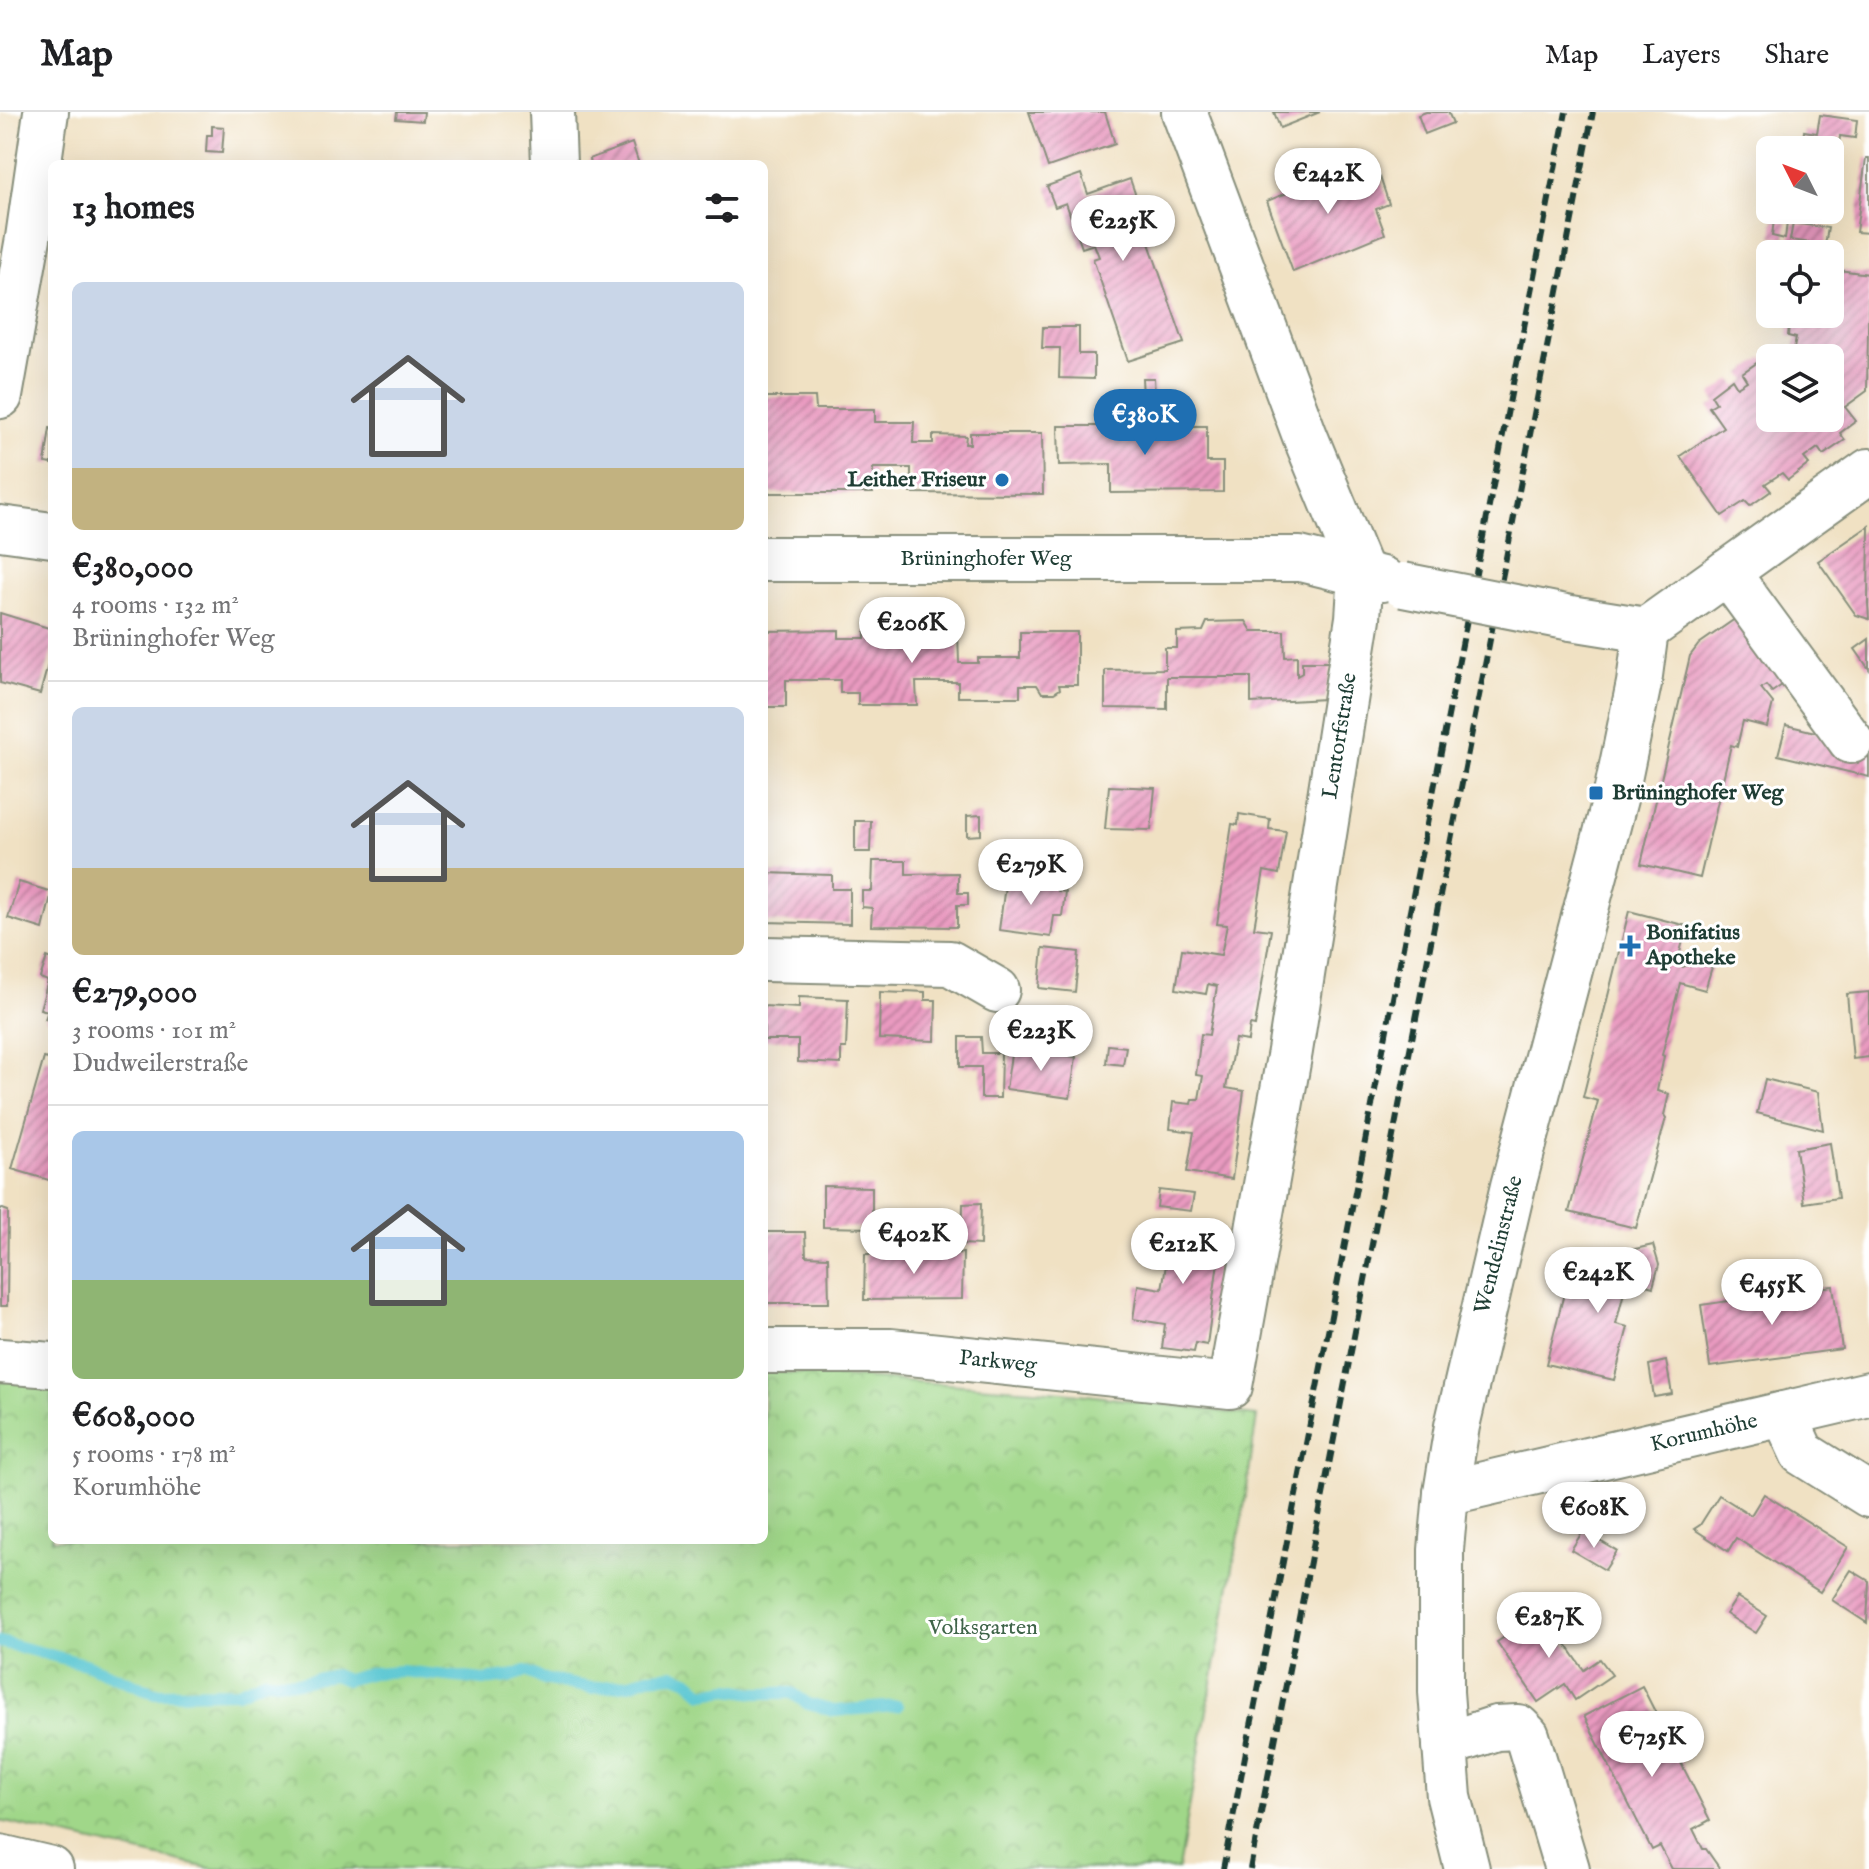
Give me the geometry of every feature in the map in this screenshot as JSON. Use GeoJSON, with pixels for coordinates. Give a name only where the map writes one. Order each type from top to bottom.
{"type":"FeatureCollection","features":[{"type":"Feature","properties":{"kind":"street"},"geometry":{"type":"LineString","coordinates":[[0,396],[46,112]]}},
{"type":"Feature","properties":{"kind":"street"},"geometry":{"type":"LineString","coordinates":[[552,112],[554,160]]}},
{"type":"Feature","properties":{"kind":"street","name":"Lentorfstraße"},"geometry":{"type":"LineString","coordinates":[[1184,112],[1305,436],[1361,572],[1358,618],[1290,1051],[1230,1386]]}},
{"type":"Feature","properties":{"kind":"street"},"geometry":{"type":"LineString","coordinates":[[1646,630],[1869,471]]}},
{"type":"Feature","properties":{"kind":"street"},"geometry":{"type":"LineString","coordinates":[[0,528],[48,534]]}},
{"type":"Feature","properties":{"kind":"street","name":"Brüninghofer Weg"},"geometry":{"type":"LineString","coordinates":[[768,559],[1300,559],[1403,585],[1646,630]]}},
{"type":"Feature","properties":{"kind":"street"},"geometry":{"type":"LineString","coordinates":[[1727,572],[1851,741]]}},
{"type":"Feature","properties":{"kind":"street","name":"Wendelinstraße"},"geometry":{"type":"LineString","coordinates":[[1467,1869],[1449,1797],[1441,1676],[1441,1550],[1446,1493],[1460,1411],[1509,1201],[1615,799],[1639,683],[1646,630]]}},
{"type":"Feature","properties":{"kind":"street"},"geometry":{"type":"LineString","coordinates":[[768,959],[950,963],[997,990]]}},
{"type":"Feature","properties":{"kind":"street","name":"Parkweg"},"geometry":{"type":"LineString","coordinates":[[768,1351],[891,1351],[1230,1386]]}},
{"type":"Feature","properties":{"kind":"street","name":"Korumhöhe"},"geometry":{"type":"LineString","coordinates":[[1446,1493],[1869,1394]]}},
{"type":"Feature","properties":{"kind":"street"},"geometry":{"type":"LineString","coordinates":[[1784,1414],[1802,1453],[1869,1495]]}},
{"type":"Feature","properties":{"kind":"street"},"geometry":{"type":"LineString","coordinates":[[1445,1745],[1496,1728],[1518,1727],[1527,1736],[1567,1869]]}},
{"type":"Feature","properties":{"kind":"street"},"geometry":{"type":"LineString","coordinates":[[0,1857],[51,1869]]}},
{"type":"Feature","properties":{"kind":"green space","name":"Volksgarten"},"geometry":{"type":"Polygon","coordinates":[[[768,1371],[1063,1392],[1257,1416],[1245,1502],[1178,1869],[213,1869],[0,1821],[0,1380],[48,1381],[48,1544],[768,1544],[768,1371]]]}},
{"type":"Feature","properties":{"kind":"building"},"geometry":{"type":"Polygon","coordinates":[[[397,112],[424,112],[423,121],[396,119],[397,112]]]}},
{"type":"Feature","properties":{"kind":"building"},"geometry":{"type":"Polygon","coordinates":[[[1029,112],[1105,112],[1115,144],[1048,167],[1029,112]]]}},
{"type":"Feature","properties":{"kind":"building"},"geometry":{"type":"Polygon","coordinates":[[[1274,112],[1320,112],[1280,128],[1274,112]]]}},
{"type":"Feature","properties":{"kind":"building"},"geometry":{"type":"Polygon","coordinates":[[[1448,112],[1453,123],[1425,134],[1418,115],[1448,112]]]}},
{"type":"Feature","properties":{"kind":"building"},"geometry":{"type":"Polygon","coordinates":[[[1820,115],[1857,120],[1855,138],[1803,136],[1804,131],[1817,133],[1820,115]]]}},
{"type":"Feature","properties":{"kind":"building"},"geometry":{"type":"Polygon","coordinates":[[[212,126],[224,127],[222,153],[206,152],[207,135],[212,135],[212,126]]]}},
{"type":"Feature","properties":{"kind":"building"},"geometry":{"type":"Polygon","coordinates":[[[632,143],[638,160],[589,160],[632,143]]]}},
{"type":"Feature","properties":{"kind":"building"},"geometry":{"type":"Polygon","coordinates":[[[1866,158],[1869,158],[1869,233],[1856,232],[1866,158]]]}},
{"type":"Feature","properties":{"kind":"building"},"geometry":{"type":"Polygon","coordinates":[[[1360,165],[1366,182],[1380,177],[1389,204],[1376,209],[1385,234],[1293,272],[1267,201],[1302,187],[1300,182],[1319,175],[1321,180],[1360,165]]]}},
{"type":"Feature","properties":{"kind":"building"},"geometry":{"type":"Polygon","coordinates":[[[1081,174],[1088,194],[1130,179],[1184,343],[1128,361],[1093,259],[1099,257],[1094,244],[1082,248],[1066,203],[1055,207],[1047,186],[1081,174]]]}},
{"type":"Feature","properties":{"kind":"building"},"geometry":{"type":"Polygon","coordinates":[[[1774,224],[1787,224],[1785,239],[1772,236],[1774,224]]]}},
{"type":"Feature","properties":{"kind":"building"},"geometry":{"type":"Polygon","coordinates":[[[1793,224],[1828,228],[1826,240],[1790,240],[1793,224]]]}},
{"type":"Feature","properties":{"kind":"building"},"geometry":{"type":"Polygon","coordinates":[[[1844,271],[1869,274],[1867,391],[1845,407],[1856,421],[1844,430],[1844,344],[1795,344],[1796,338],[1788,336],[1789,328],[1844,328],[1844,271]]]}},
{"type":"Feature","properties":{"kind":"building"},"geometry":{"type":"Polygon","coordinates":[[[1043,327],[1079,327],[1079,354],[1094,354],[1094,379],[1059,378],[1060,348],[1042,348],[1043,327]]]}},
{"type":"Feature","properties":{"kind":"building"},"geometry":{"type":"Polygon","coordinates":[[[1756,363],[1756,432],[1841,432],[1845,440],[1823,455],[1818,448],[1804,458],[1809,464],[1788,480],[1782,473],[1765,484],[1771,491],[1750,506],[1745,501],[1722,516],[1680,456],[1723,427],[1709,407],[1716,403],[1711,395],[1732,379],[1737,387],[1747,381],[1742,373],[1756,363]]]}},
{"type":"Feature","properties":{"kind":"building"},"geometry":{"type":"Polygon","coordinates":[[[1142,378],[1154,378],[1155,396],[1143,396],[1142,378]]]}},
{"type":"Feature","properties":{"kind":"building"},"geometry":{"type":"Polygon","coordinates":[[[768,397],[815,397],[816,409],[875,409],[875,422],[914,422],[913,443],[933,443],[933,435],[966,436],[965,444],[970,444],[970,433],[1042,433],[1043,494],[911,493],[911,468],[873,468],[873,493],[768,493],[768,397]]]}},
{"type":"Feature","properties":{"kind":"building"},"geometry":{"type":"Polygon","coordinates":[[[1058,426],[1207,426],[1207,462],[1223,462],[1223,492],[1111,493],[1111,464],[1059,465],[1058,426]]]}},
{"type":"Feature","properties":{"kind":"building"},"geometry":{"type":"Polygon","coordinates":[[[1869,526],[1869,619],[1856,615],[1818,561],[1869,526]]]}},
{"type":"Feature","properties":{"kind":"building"},"geometry":{"type":"Polygon","coordinates":[[[1745,612],[1792,678],[1772,692],[1766,685],[1761,688],[1773,703],[1767,727],[1743,721],[1737,747],[1731,745],[1700,878],[1641,864],[1690,656],[1699,644],[1745,612]]]}},
{"type":"Feature","properties":{"kind":"building"},"geometry":{"type":"Polygon","coordinates":[[[0,613],[48,628],[48,665],[40,694],[0,683],[0,613]]]}},
{"type":"Feature","properties":{"kind":"building"},"geometry":{"type":"Polygon","coordinates":[[[1246,621],[1252,631],[1284,631],[1285,657],[1297,656],[1297,676],[1302,673],[1302,662],[1332,662],[1325,699],[1251,703],[1251,677],[1167,677],[1167,709],[1105,708],[1105,670],[1165,669],[1165,648],[1177,648],[1177,632],[1203,631],[1207,622],[1246,621]]]}},
{"type":"Feature","properties":{"kind":"building"},"geometry":{"type":"Polygon","coordinates":[[[839,630],[839,638],[865,638],[865,632],[958,632],[959,663],[978,663],[978,658],[1020,658],[1020,632],[1077,632],[1077,685],[1059,685],[1060,689],[1054,693],[1042,693],[1037,685],[1020,685],[1020,697],[958,697],[958,682],[916,682],[917,705],[858,705],[858,693],[840,693],[840,680],[786,680],[786,707],[768,707],[768,631],[839,630]]]}},
{"type":"Feature","properties":{"kind":"building"},"geometry":{"type":"Polygon","coordinates":[[[1869,639],[1869,669],[1855,649],[1869,639]]]}},
{"type":"Feature","properties":{"kind":"building"},"geometry":{"type":"Polygon","coordinates":[[[1786,725],[1869,745],[1869,777],[1778,755],[1786,725]]]}},
{"type":"Feature","properties":{"kind":"building"},"geometry":{"type":"Polygon","coordinates":[[[1109,786],[1155,788],[1151,830],[1105,829],[1109,786]]]}},
{"type":"Feature","properties":{"kind":"building"},"geometry":{"type":"Polygon","coordinates":[[[1239,814],[1270,819],[1269,829],[1286,831],[1279,874],[1264,871],[1254,928],[1271,930],[1255,1026],[1250,1025],[1248,1041],[1235,1039],[1226,1088],[1244,1091],[1232,1179],[1187,1172],[1194,1132],[1170,1129],[1173,1102],[1191,1104],[1192,1099],[1199,1099],[1203,1076],[1196,1075],[1201,1034],[1209,1035],[1217,986],[1208,984],[1206,994],[1176,989],[1182,949],[1221,955],[1227,925],[1217,924],[1232,824],[1238,825],[1239,814]]]}},
{"type":"Feature","properties":{"kind":"building"},"geometry":{"type":"Polygon","coordinates":[[[981,815],[981,835],[967,836],[967,816],[981,815]]]}},
{"type":"Feature","properties":{"kind":"building"},"geometry":{"type":"Polygon","coordinates":[[[855,821],[871,821],[870,852],[855,852],[855,821]]]}},
{"type":"Feature","properties":{"kind":"building"},"geometry":{"type":"Polygon","coordinates":[[[873,861],[906,861],[906,874],[958,873],[958,893],[968,893],[968,905],[957,905],[957,927],[871,926],[872,908],[862,907],[862,891],[872,891],[873,861]]]}},
{"type":"Feature","properties":{"kind":"building"},"geometry":{"type":"Polygon","coordinates":[[[768,873],[832,875],[832,889],[850,889],[850,924],[768,922],[768,873]]]}},
{"type":"Feature","properties":{"kind":"building"},"geometry":{"type":"Polygon","coordinates":[[[1006,878],[1058,885],[1057,891],[1065,892],[1062,916],[1054,916],[1051,937],[999,930],[1006,878]]]}},
{"type":"Feature","properties":{"kind":"building"},"geometry":{"type":"Polygon","coordinates":[[[19,882],[48,891],[43,929],[8,918],[19,882]]]}},
{"type":"Feature","properties":{"kind":"building"},"geometry":{"type":"Polygon","coordinates":[[[1629,911],[1687,926],[1679,956],[1683,967],[1693,963],[1712,967],[1705,990],[1680,983],[1662,1055],[1657,1091],[1669,1094],[1666,1118],[1636,1228],[1569,1212],[1598,1101],[1583,1097],[1629,911]]]}},
{"type":"Feature","properties":{"kind":"building"},"geometry":{"type":"Polygon","coordinates":[[[1043,948],[1079,952],[1075,992],[1039,988],[1043,948]]]}},
{"type":"Feature","properties":{"kind":"building"},"geometry":{"type":"Polygon","coordinates":[[[47,957],[48,981],[40,978],[47,957]]]}},
{"type":"Feature","properties":{"kind":"building"},"geometry":{"type":"Polygon","coordinates":[[[48,981],[48,1011],[40,1009],[48,981]]]}},
{"type":"Feature","properties":{"kind":"building"},"geometry":{"type":"Polygon","coordinates":[[[880,992],[925,992],[925,1000],[936,1000],[935,1041],[879,1039],[880,992]]]}},
{"type":"Feature","properties":{"kind":"building"},"geometry":{"type":"Polygon","coordinates":[[[1869,992],[1869,1057],[1853,1059],[1847,994],[1869,992]]]}},
{"type":"Feature","properties":{"kind":"building"},"geometry":{"type":"Polygon","coordinates":[[[799,997],[848,999],[846,1048],[841,1048],[841,1064],[798,1062],[798,1040],[768,1040],[768,1006],[799,1008],[799,997]]]}},
{"type":"Feature","properties":{"kind":"building"},"geometry":{"type":"Polygon","coordinates":[[[960,1037],[981,1037],[982,1053],[1001,1053],[1000,1098],[981,1098],[981,1067],[960,1067],[960,1037]]]}},
{"type":"Feature","properties":{"kind":"building"},"geometry":{"type":"Polygon","coordinates":[[[1108,1045],[1126,1047],[1123,1065],[1106,1063],[1108,1045]]]}},
{"type":"Feature","properties":{"kind":"building"},"geometry":{"type":"Polygon","coordinates":[[[1012,1048],[1076,1057],[1070,1098],[1006,1089],[1012,1048]]]}},
{"type":"Feature","properties":{"kind":"building"},"geometry":{"type":"Polygon","coordinates":[[[44,1058],[48,1059],[48,1180],[12,1169],[44,1058]]]}},
{"type":"Feature","properties":{"kind":"building"},"geometry":{"type":"Polygon","coordinates":[[[1765,1079],[1818,1092],[1823,1130],[1757,1113],[1765,1079]]]}},
{"type":"Feature","properties":{"kind":"building"},"geometry":{"type":"Polygon","coordinates":[[[1830,1143],[1838,1198],[1804,1203],[1796,1149],[1830,1143]]]}},
{"type":"Feature","properties":{"kind":"building"},"geometry":{"type":"Polygon","coordinates":[[[823,1186],[872,1187],[872,1228],[823,1227],[823,1186]]]}},
{"type":"Feature","properties":{"kind":"building"},"geometry":{"type":"Polygon","coordinates":[[[1159,1190],[1194,1194],[1191,1211],[1157,1207],[1159,1190]]]}},
{"type":"Feature","properties":{"kind":"building"},"geometry":{"type":"Polygon","coordinates":[[[981,1203],[980,1245],[962,1244],[963,1204],[981,1203]]]}},
{"type":"Feature","properties":{"kind":"building"},"geometry":{"type":"Polygon","coordinates":[[[0,1208],[8,1211],[7,1306],[0,1306],[0,1208]]]}},
{"type":"Feature","properties":{"kind":"building"},"geometry":{"type":"Polygon","coordinates":[[[1160,1220],[1218,1227],[1214,1254],[1219,1254],[1207,1345],[1196,1343],[1194,1352],[1162,1348],[1165,1324],[1133,1319],[1138,1285],[1162,1289],[1169,1247],[1161,1246],[1162,1240],[1158,1239],[1160,1220]]]}},
{"type":"Feature","properties":{"kind":"building"},"geometry":{"type":"Polygon","coordinates":[[[768,1232],[805,1232],[806,1256],[828,1257],[829,1303],[768,1303],[768,1232]]]}},
{"type":"Feature","properties":{"kind":"building"},"geometry":{"type":"Polygon","coordinates":[[[1653,1245],[1659,1265],[1653,1287],[1627,1280],[1616,1324],[1628,1327],[1614,1380],[1546,1364],[1571,1266],[1612,1276],[1617,1253],[1653,1245]]]}},
{"type":"Feature","properties":{"kind":"building"},"geometry":{"type":"Polygon","coordinates":[[[963,1253],[962,1299],[864,1300],[865,1254],[963,1253]]]}},
{"type":"Feature","properties":{"kind":"building"},"geometry":{"type":"Polygon","coordinates":[[[1833,1286],[1842,1349],[1710,1367],[1701,1305],[1833,1286]]]}},
{"type":"Feature","properties":{"kind":"building"},"geometry":{"type":"Polygon","coordinates":[[[1666,1361],[1672,1394],[1654,1397],[1649,1365],[1666,1361]]]}},
{"type":"Feature","properties":{"kind":"building"},"geometry":{"type":"Polygon","coordinates":[[[1764,1494],[1848,1547],[1820,1592],[1736,1538],[1728,1551],[1694,1529],[1700,1525],[1719,1495],[1751,1515],[1764,1494]]]}},
{"type":"Feature","properties":{"kind":"building"},"geometry":{"type":"Polygon","coordinates":[[[1583,1531],[1617,1551],[1605,1570],[1571,1550],[1583,1531]]]}},
{"type":"Feature","properties":{"kind":"building"},"geometry":{"type":"Polygon","coordinates":[[[1851,1570],[1869,1581],[1867,1623],[1832,1600],[1851,1570]]]}},
{"type":"Feature","properties":{"kind":"building"},"geometry":{"type":"Polygon","coordinates":[[[1737,1597],[1767,1616],[1756,1633],[1726,1614],[1737,1597]]]}},
{"type":"Feature","properties":{"kind":"building"},"geometry":{"type":"Polygon","coordinates":[[[1543,1611],[1584,1670],[1600,1659],[1612,1675],[1575,1700],[1565,1684],[1538,1702],[1497,1642],[1543,1611]]]}},
{"type":"Feature","properties":{"kind":"building"},"geometry":{"type":"Polygon","coordinates":[[[1642,1686],[1710,1820],[1693,1829],[1703,1849],[1720,1869],[1672,1869],[1660,1846],[1652,1850],[1584,1716],[1642,1686]]]}},
{"type":"Feature","properties":{"kind":"waterway"},"geometry":{"type":"LineString","coordinates":[[0,1642],[85,1664],[155,1693],[238,1692],[264,1680],[301,1682],[334,1675],[346,1680],[372,1673],[401,1671],[484,1680],[526,1671],[542,1679],[592,1688],[675,1675],[688,1680],[703,1693],[729,1689],[792,1693],[808,1704],[834,1711],[897,1706]]}},
{"type":"Feature","properties":{"kind":"railway"},"geometry":{"type":"LineString","coordinates":[[1223,1869],[1566,112]]}},
{"type":"Feature","properties":{"kind":"railway"},"geometry":{"type":"LineString","coordinates":[[1250,1869],[1593,112]]}},
{"type":"Feature","properties":{"kind":"place","name":"Leither Friseur"},"geometry":{"type":"Point","coordinates":[1002,480]}},
{"type":"Feature","properties":{"kind":"place","name":"Brüninghofer Weg"},"geometry":{"type":"Point","coordinates":[1596,793]}},
{"type":"Feature","properties":{"kind":"place","name":"Bonifatius Apotheke"},"geometry":{"type":"Point","coordinates":[1630,946]}}]}
